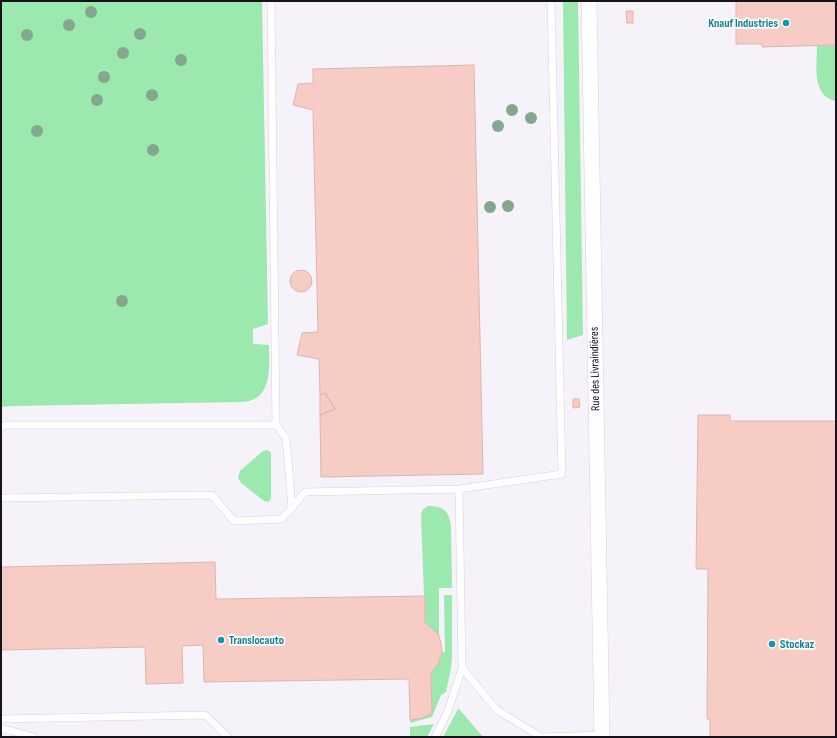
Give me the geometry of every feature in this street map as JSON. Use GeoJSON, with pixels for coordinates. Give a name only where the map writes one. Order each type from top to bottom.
{"type":"FeatureCollection","features":[{"type":"Feature","properties":{"kind":"street","name":"Rue des Livraindières"},"geometry":{"type":"LineString","coordinates":[[588,1],[602,736]]}},
{"type":"Feature","properties":{"kind":"lane"},"geometry":{"type":"LineString","coordinates":[[270,1],[276,425],[286,438],[292,508]]}},
{"type":"Feature","properties":{"kind":"lane"},"geometry":{"type":"LineString","coordinates":[[1,498],[212,495],[234,521],[282,519],[305,492],[459,489],[562,474],[551,1]]}},
{"type":"Feature","properties":{"kind":"lane"},"geometry":{"type":"LineString","coordinates":[[1,427],[6,425],[276,425]]}},
{"type":"Feature","properties":{"kind":"lane"},"geometry":{"type":"LineString","coordinates":[[435,737],[448,711],[462,668],[459,489]]}},
{"type":"Feature","properties":{"kind":"lane"},"geometry":{"type":"LineString","coordinates":[[462,668],[497,710],[541,737],[602,736]]}},
{"type":"Feature","properties":{"kind":"lane"},"geometry":{"type":"LineString","coordinates":[[1,719],[205,715],[228,737]]}},
{"type":"Feature","properties":{"kind":"lane"},"geometry":{"type":"LineString","coordinates":[[1,728],[33,737]]}},
{"type":"Feature","properties":{"kind":"shaded area"},"geometry":{"type":"Polygon","coordinates":[[[1,1],[836,1],[836,737],[1,737],[1,1]]]}},
{"type":"Feature","properties":{"kind":"green space"},"geometry":{"type":"Polygon","coordinates":[[[1,1],[262,1],[268,324],[253,329],[253,344],[269,345],[269,373],[264,389],[252,400],[242,402],[1,407],[1,1]]]}},
{"type":"Feature","properties":{"kind":"green space"},"geometry":{"type":"Polygon","coordinates":[[[563,1],[578,1],[583,335],[567,340],[563,1]]]}},
{"type":"Feature","properties":{"kind":"green space"},"geometry":{"type":"Polygon","coordinates":[[[836,45],[836,101],[828,98],[822,93],[816,70],[817,46],[836,45]]]}},
{"type":"Feature","properties":{"kind":"green space"},"geometry":{"type":"Polygon","coordinates":[[[267,450],[271,453],[271,499],[268,502],[264,501],[241,483],[238,478],[240,471],[263,451],[267,450]]]}},
{"type":"Feature","properties":{"kind":"green space"},"geometry":{"type":"Polygon","coordinates":[[[428,506],[438,507],[444,510],[449,516],[451,526],[452,588],[439,588],[439,636],[425,623],[421,515],[423,509],[428,506]]]}},
{"type":"Feature","properties":{"kind":"green space"},"geometry":{"type":"Polygon","coordinates":[[[444,595],[452,595],[452,657],[446,692],[441,695],[432,717],[410,723],[410,720],[432,713],[431,673],[438,664],[442,652],[445,652],[444,595]]]}},
{"type":"Feature","properties":{"kind":"green space"},"geometry":{"type":"Polygon","coordinates":[[[458,709],[460,710],[483,737],[443,737],[458,709]]]}},
{"type":"Feature","properties":{"kind":"green space"},"geometry":{"type":"Polygon","coordinates":[[[434,724],[427,737],[410,737],[410,727],[434,724]]]}},
{"type":"Feature","properties":{"kind":"building","name":"Knauf Industries"},"geometry":{"type":"Polygon","coordinates":[[[736,1],[836,1],[836,45],[762,47],[762,44],[736,44],[736,1]]]}},
{"type":"Feature","properties":{"kind":"building"},"geometry":{"type":"Polygon","coordinates":[[[626,11],[633,11],[633,23],[627,23],[626,11]]]}},
{"type":"Feature","properties":{"kind":"building"},"geometry":{"type":"Polygon","coordinates":[[[474,65],[483,474],[321,477],[320,415],[335,409],[325,393],[320,395],[319,359],[297,355],[302,333],[318,332],[313,110],[293,105],[298,84],[313,83],[313,69],[474,65]]]}},
{"type":"Feature","properties":{"kind":"building"},"geometry":{"type":"Polygon","coordinates":[[[301,270],[309,273],[312,281],[309,289],[301,292],[293,289],[290,281],[293,273],[301,270]]]}},
{"type":"Feature","properties":{"kind":"building"},"geometry":{"type":"Polygon","coordinates":[[[325,393],[335,409],[320,415],[320,395],[325,393]]]}},
{"type":"Feature","properties":{"kind":"building"},"geometry":{"type":"Polygon","coordinates":[[[573,399],[579,399],[580,407],[573,408],[573,399]]]}},
{"type":"Feature","properties":{"kind":"building","name":"Stockaz"},"geometry":{"type":"Polygon","coordinates":[[[698,415],[730,415],[730,421],[836,421],[836,737],[710,737],[710,719],[707,719],[708,569],[696,569],[698,415]]]}},
{"type":"Feature","properties":{"kind":"building","name":"Translocauto"},"geometry":{"type":"Polygon","coordinates":[[[215,562],[216,599],[425,596],[425,623],[439,636],[442,652],[438,664],[431,673],[432,713],[422,718],[410,720],[409,679],[204,682],[203,645],[182,646],[183,683],[146,684],[145,647],[1,650],[1,567],[215,562]]]}},
{"type":"Feature","properties":{"kind":"place","name":"Knauf Industries"},"geometry":{"type":"Point","coordinates":[786,23]}},
{"type":"Feature","properties":{"kind":"place","name":"Translocauto"},"geometry":{"type":"Point","coordinates":[221,640]}},
{"type":"Feature","properties":{"kind":"place","name":"Stockaz"},"geometry":{"type":"Point","coordinates":[772,644]}}]}
